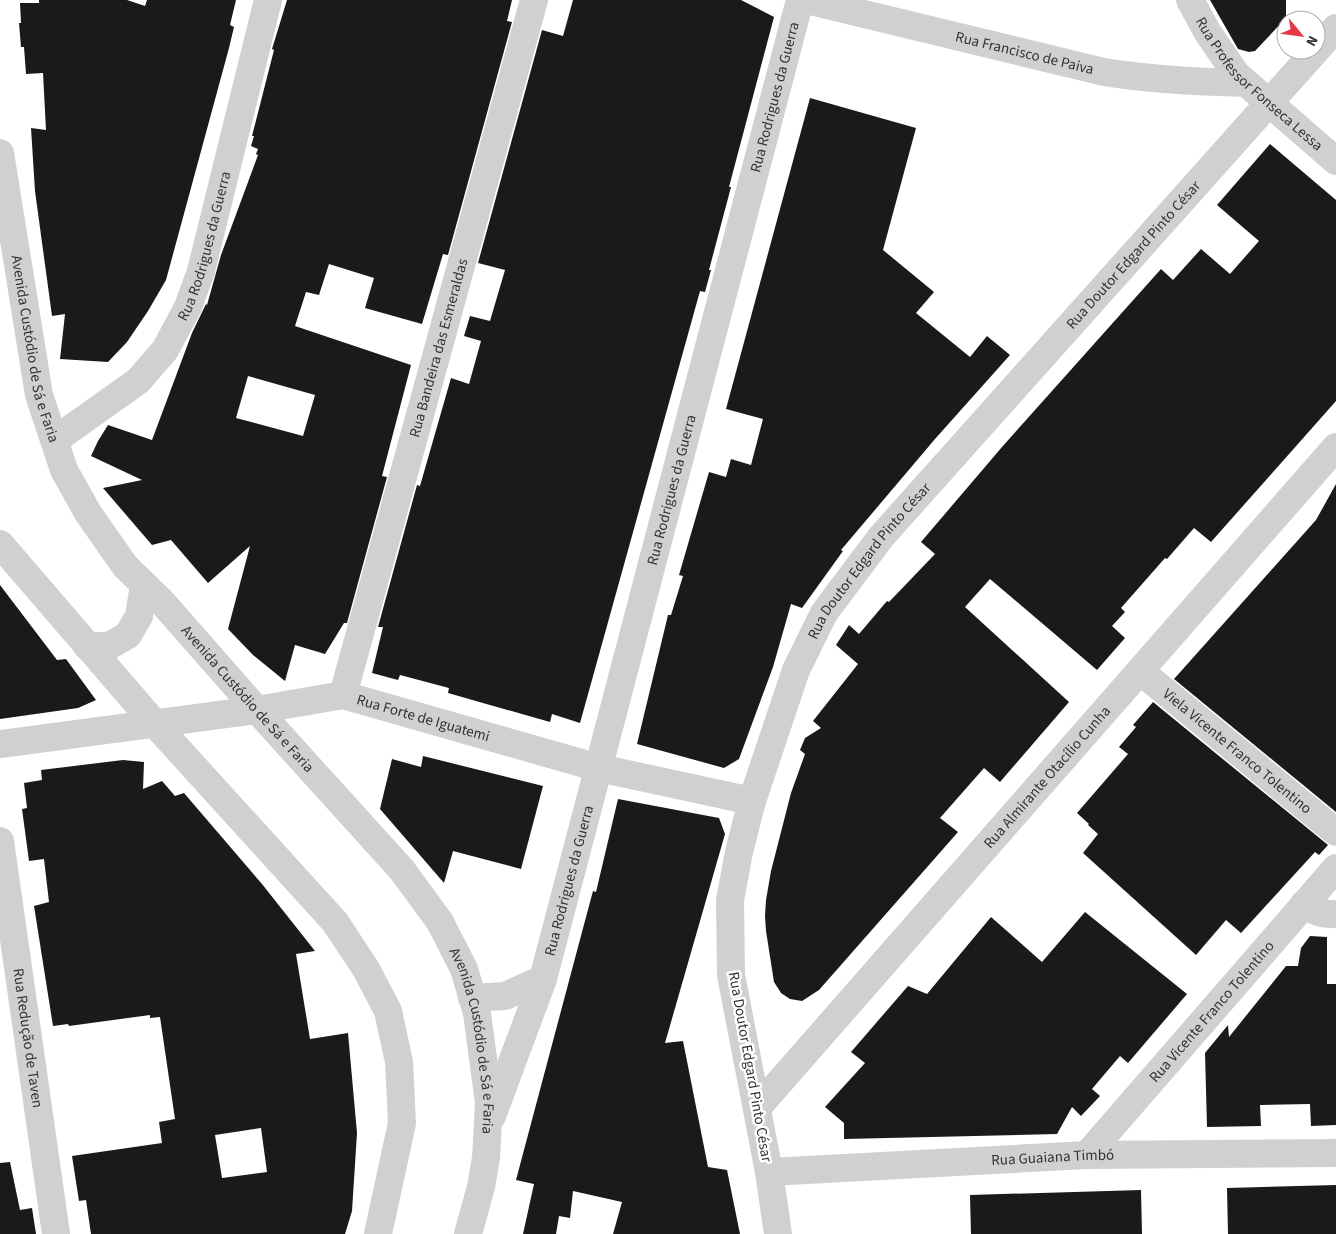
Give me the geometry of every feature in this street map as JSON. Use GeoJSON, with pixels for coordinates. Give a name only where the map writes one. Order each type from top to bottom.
{"type":"FeatureCollection","features":[{"type":"Feature","properties":{"kind":"street","name":"Rua Rodrigues da Guerra"},"geometry":{"type":"LineString","coordinates":[[55,440],[138,381],[165,350],[188,307],[202,271],[268,0]]}},
{"type":"Feature","properties":{"kind":"street","name":"Rua Bandeira das Esmeraldas"},"geometry":{"type":"LineString","coordinates":[[343,695],[534,0]]}},
{"type":"Feature","properties":{"kind":"street","name":"Rua Rodrigues da Guerra"},"geometry":{"type":"LineString","coordinates":[[489,1126],[543,979],[600,768],[800,0]]}},
{"type":"Feature","properties":{"kind":"street","name":"Rua Francisco de Paiva"},"geometry":{"type":"LineString","coordinates":[[806,0],[1104,72],[1146,79],[1246,83]]}},
{"type":"Feature","properties":{"kind":"street","name":"Rua Professor Fonseca Lessa"},"geometry":{"type":"LineString","coordinates":[[1190,0],[1208,33],[1234,71],[1336,161]]}},
{"type":"Feature","properties":{"kind":"street","name":"Rua Doutor Edgard Pinto César"},"geometry":{"type":"LineString","coordinates":[[778,1234],[769,1172],[731,975],[730,900],[739,852],[752,801],[796,670],[824,613],[881,537],[1336,28]]}},
{"type":"Feature","properties":{"kind":"street","name":"Avenida Custódio de Sá e Faria"},"geometry":{"type":"LineString","coordinates":[[0,153],[39,395],[64,470],[88,513],[125,566],[162,602],[402,870],[440,922],[464,969],[477,1013],[486,1082],[489,1126],[481,1187],[468,1234]]}},
{"type":"Feature","properties":{"kind":"street","name":"Rua Almirante Otacílio Cunha"},"geometry":{"type":"LineString","coordinates":[[756,1108],[1336,447]]}},
{"type":"Feature","properties":{"kind":"street"},"geometry":{"type":"LineString","coordinates":[[0,544],[155,724],[335,922],[366,969],[388,1011],[399,1062],[402,1123],[378,1234]]}},
{"type":"Feature","properties":{"kind":"street"},"geometry":{"type":"LineString","coordinates":[[87,646],[109,646],[128,635],[139,616],[144,585]]}},
{"type":"Feature","properties":{"kind":"street","name":"Viela Vicente Franco Tolentino"},"geometry":{"type":"LineString","coordinates":[[1140,671],[1336,832]]}},
{"type":"Feature","properties":{"kind":"street","name":"Rua Forte de Iguatemi"},"geometry":{"type":"LineString","coordinates":[[0,744],[257,710],[343,695],[600,768],[752,801]]}},
{"type":"Feature","properties":{"kind":"street","name":"Rua Redução de Taven"},"geometry":{"type":"LineString","coordinates":[[0,841],[56,1234]]}},
{"type":"Feature","properties":{"kind":"street","name":"Rua Vicente Franco Tolentino"},"geometry":{"type":"LineString","coordinates":[[1087,1156],[1336,868]]}},
{"type":"Feature","properties":{"kind":"street"},"geometry":{"type":"LineString","coordinates":[[1304,904],[1322,914],[1336,914]]}},
{"type":"Feature","properties":{"kind":"street"},"geometry":{"type":"LineString","coordinates":[[472,998],[505,996],[543,979]]}},
{"type":"Feature","properties":{"kind":"street","name":"Rua Guaiana Timbó"},"geometry":{"type":"LineString","coordinates":[[769,1172],[1087,1156],[1336,1153]]}},
{"type":"Feature","properties":{"kind":"building"},"geometry":{"type":"Polygon","coordinates":[[[39,0],[127,0],[145,6],[147,0],[236,0],[230,25],[234,27],[229,48],[166,280],[127,342],[108,362],[60,359],[65,314],[52,316],[35,191],[31,128],[46,130],[43,73],[26,74],[24,47],[21,47],[19,23],[21,23],[20,3],[39,3],[39,0]]]}},
{"type":"Feature","properties":{"kind":"building"},"geometry":{"type":"Polygon","coordinates":[[[287,0],[512,0],[507,21],[512,22],[448,255],[443,254],[422,324],[365,308],[374,278],[329,264],[319,295],[306,292],[295,326],[411,365],[382,476],[387,477],[347,623],[344,623],[325,654],[295,645],[285,681],[253,655],[228,629],[250,546],[208,583],[171,540],[152,545],[103,488],[142,480],[91,456],[108,425],[152,440],[192,333],[207,305],[221,255],[258,155],[256,154],[258,149],[251,146],[254,136],[252,136],[274,50],[272,49],[287,0]],[[248,376],[236,418],[303,436],[315,395],[248,376]]]}},
{"type":"Feature","properties":{"kind":"building"},"geometry":{"type":"Polygon","coordinates":[[[573,0],[741,0],[774,17],[729,187],[731,187],[705,292],[700,291],[580,723],[552,714],[550,722],[448,693],[449,688],[400,675],[398,680],[372,673],[383,627],[378,627],[417,485],[420,486],[451,378],[469,384],[481,341],[464,336],[470,316],[490,321],[505,270],[478,263],[542,30],[563,36],[573,0]]]}},
{"type":"Feature","properties":{"kind":"building"},"geometry":{"type":"Polygon","coordinates":[[[1210,0],[1286,0],[1286,10],[1276,10],[1276,29],[1255,51],[1249,52],[1238,49],[1210,0]]]}},
{"type":"Feature","properties":{"kind":"building"},"geometry":{"type":"Polygon","coordinates":[[[810,98],[916,128],[883,250],[934,292],[916,313],[970,357],[987,336],[1010,355],[935,439],[841,550],[843,551],[802,608],[791,604],[773,667],[739,759],[724,768],[637,744],[668,615],[671,615],[683,576],[679,575],[709,472],[726,477],[731,459],[751,465],[763,419],[726,409],[810,98]]]}},
{"type":"Feature","properties":{"kind":"building"},"geometry":{"type":"Polygon","coordinates":[[[1270,144],[1336,200],[1336,401],[1211,542],[1194,528],[1167,559],[1165,558],[1121,608],[1125,612],[1112,626],[1125,638],[1097,670],[990,579],[965,607],[1069,702],[1000,782],[984,768],[940,818],[958,832],[819,990],[802,1001],[790,999],[781,993],[774,982],[766,931],[766,900],[771,871],[791,793],[805,754],[800,750],[805,738],[821,728],[813,721],[858,664],[836,645],[849,625],[859,634],[887,601],[889,602],[935,554],[921,542],[1002,447],[1161,269],[1173,280],[1201,249],[1230,274],[1259,241],[1217,205],[1270,144]]]}},
{"type":"Feature","properties":{"kind":"building"},"geometry":{"type":"Polygon","coordinates":[[[1336,484],[1336,812],[1174,679],[1316,520],[1336,484]]]}},
{"type":"Feature","properties":{"kind":"building"},"geometry":{"type":"Polygon","coordinates":[[[0,585],[57,660],[66,659],[96,700],[78,708],[0,719],[0,585]]]}},
{"type":"Feature","properties":{"kind":"building"},"geometry":{"type":"Polygon","coordinates":[[[1153,702],[1328,845],[1319,855],[1315,852],[1241,933],[1226,920],[1196,955],[1083,853],[1098,834],[1077,813],[1128,754],[1119,747],[1136,727],[1133,725],[1153,702]]]}},
{"type":"Feature","properties":{"kind":"building"},"geometry":{"type":"Polygon","coordinates":[[[423,756],[543,786],[521,869],[453,851],[444,883],[380,809],[392,759],[421,767],[423,756]]]}},
{"type":"Feature","properties":{"kind":"building"},"geometry":{"type":"Polygon","coordinates":[[[123,760],[144,762],[143,789],[162,781],[175,796],[184,793],[262,884],[315,951],[296,954],[310,1039],[348,1033],[357,1133],[352,1211],[345,1234],[91,1234],[86,1200],[79,1201],[72,1156],[162,1143],[159,1122],[175,1119],[160,1017],[150,1018],[150,1015],[69,1026],[68,1024],[53,1026],[34,906],[49,902],[44,859],[29,861],[22,809],[27,808],[24,783],[42,780],[41,770],[123,760]],[[261,1128],[215,1135],[222,1178],[267,1172],[261,1128]]]}},
{"type":"Feature","properties":{"kind":"building"},"geometry":{"type":"Polygon","coordinates":[[[618,799],[719,818],[725,834],[665,1043],[683,1041],[708,1167],[727,1170],[740,1234],[613,1234],[622,1202],[573,1191],[570,1218],[559,1216],[556,1234],[523,1234],[534,1184],[516,1180],[593,891],[596,892],[618,799]]]}},
{"type":"Feature","properties":{"kind":"building"},"geometry":{"type":"Polygon","coordinates":[[[1085,912],[1187,994],[1128,1063],[1120,1056],[1092,1089],[1100,1096],[1081,1116],[1072,1107],[1057,1134],[844,1139],[844,1123],[825,1107],[865,1063],[851,1052],[908,986],[927,994],[991,917],[1042,962],[1085,912]]]}},
{"type":"Feature","properties":{"kind":"building"},"geometry":{"type":"Polygon","coordinates":[[[1310,936],[1327,937],[1327,984],[1336,984],[1336,1125],[1311,1126],[1310,1104],[1260,1105],[1261,1126],[1207,1127],[1205,1053],[1228,1025],[1229,1037],[1286,966],[1298,966],[1301,948],[1310,936]]]}},
{"type":"Feature","properties":{"kind":"building"},"geometry":{"type":"Polygon","coordinates":[[[10,1162],[20,1210],[32,1208],[36,1234],[0,1234],[0,1163],[10,1162]]]}},
{"type":"Feature","properties":{"kind":"building"},"geometry":{"type":"Polygon","coordinates":[[[1336,1185],[1336,1234],[1228,1234],[1227,1188],[1336,1185]]]}},
{"type":"Feature","properties":{"kind":"building"},"geometry":{"type":"Polygon","coordinates":[[[1141,1190],[1142,1234],[971,1234],[970,1195],[1141,1190]]]}}]}
